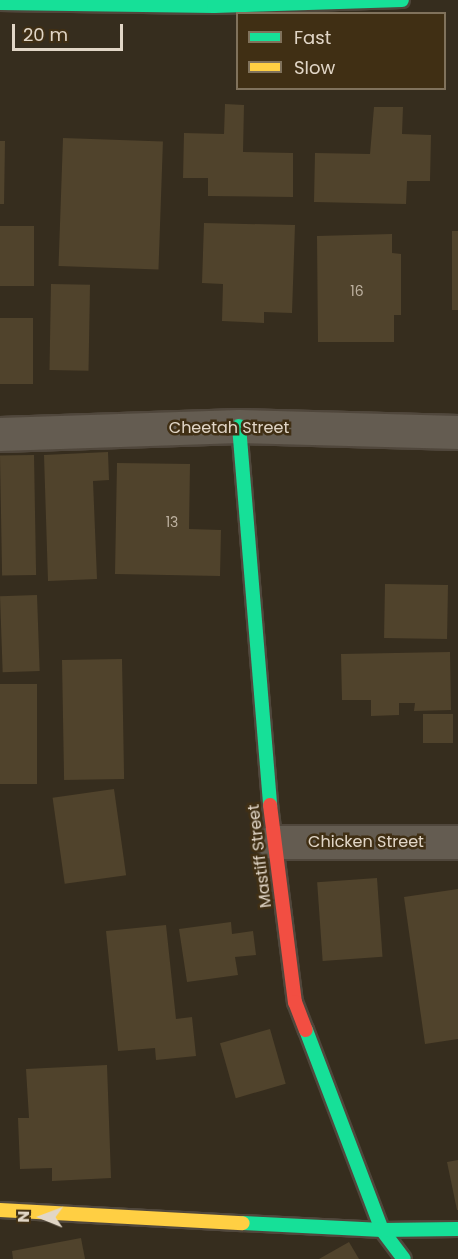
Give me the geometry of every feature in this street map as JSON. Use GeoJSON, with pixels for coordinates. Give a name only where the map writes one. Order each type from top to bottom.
{"type":"FeatureCollection","features":[{"type":"Feature","properties":{"kind":"street"},"geometry":{"type":"LineString","coordinates":[[0,3],[402,0]]}},
{"type":"Feature","properties":{"kind":"street","name":"Cheetah Street"},"geometry":{"type":"LineString","coordinates":[[0,434],[239,426],[458,432]]}},
{"type":"Feature","properties":{"kind":"street","name":"Mastiff Street"},"geometry":{"type":"LineString","coordinates":[[239,426],[273,842],[295,1002],[382,1230],[404,1259]]}},
{"type":"Feature","properties":{"kind":"street","name":"Chicken Street"},"geometry":{"type":"LineString","coordinates":[[273,842],[458,843]]}},
{"type":"Feature","properties":{"kind":"street"},"geometry":{"type":"LineString","coordinates":[[0,1210],[382,1230],[458,1229]]}},
{"type":"Feature","properties":{"kind":"building"},"geometry":{"type":"Polygon","coordinates":[[[225,104],[244,105],[243,152],[293,153],[293,197],[208,196],[208,178],[183,178],[184,133],[224,134],[225,104]]]}},
{"type":"Feature","properties":{"kind":"building"},"geometry":{"type":"Polygon","coordinates":[[[374,107],[403,107],[402,134],[431,135],[430,181],[407,181],[406,204],[314,202],[315,153],[370,154],[374,107]]]}},
{"type":"Feature","properties":{"kind":"building"},"geometry":{"type":"Polygon","coordinates":[[[63,138],[163,141],[158,269],[59,266],[63,138]]]}},
{"type":"Feature","properties":{"kind":"building"},"geometry":{"type":"Polygon","coordinates":[[[0,141],[5,141],[4,204],[0,204],[0,141]]]}},
{"type":"Feature","properties":{"kind":"building"},"geometry":{"type":"Polygon","coordinates":[[[204,223],[295,225],[292,313],[264,312],[264,323],[222,321],[223,284],[202,283],[204,223]]]}},
{"type":"Feature","properties":{"kind":"building"},"geometry":{"type":"Polygon","coordinates":[[[0,226],[34,226],[34,286],[0,286],[0,226]]]}},
{"type":"Feature","properties":{"kind":"building"},"geometry":{"type":"Polygon","coordinates":[[[452,231],[458,231],[458,310],[452,310],[452,231]]]}},
{"type":"Feature","properties":{"kind":"building"},"geometry":{"type":"Polygon","coordinates":[[[392,234],[392,253],[401,254],[401,315],[394,315],[394,342],[318,342],[317,236],[392,234]]]}},
{"type":"Feature","properties":{"kind":"building"},"geometry":{"type":"Polygon","coordinates":[[[51,284],[90,285],[88,371],[49,370],[51,284]]]}},
{"type":"Feature","properties":{"kind":"building"},"geometry":{"type":"Polygon","coordinates":[[[0,318],[33,318],[33,384],[0,384],[0,318]]]}},
{"type":"Feature","properties":{"kind":"building"},"geometry":{"type":"Polygon","coordinates":[[[108,452],[109,480],[93,481],[97,579],[48,581],[44,455],[108,452]]]}},
{"type":"Feature","properties":{"kind":"building"},"geometry":{"type":"Polygon","coordinates":[[[34,455],[36,575],[2,576],[0,456],[34,455]]]}},
{"type":"Feature","properties":{"kind":"building"},"geometry":{"type":"Polygon","coordinates":[[[117,463],[190,464],[189,529],[221,530],[220,576],[115,574],[117,463]]]}},
{"type":"Feature","properties":{"kind":"building"},"geometry":{"type":"Polygon","coordinates":[[[385,584],[448,585],[447,639],[384,638],[385,584]]]}},
{"type":"Feature","properties":{"kind":"building"},"geometry":{"type":"Polygon","coordinates":[[[37,595],[40,671],[3,672],[0,596],[37,595]]]}},
{"type":"Feature","properties":{"kind":"building"},"geometry":{"type":"Polygon","coordinates":[[[450,652],[451,710],[414,711],[415,703],[399,703],[399,715],[371,716],[371,700],[342,700],[341,654],[450,652]]]}},
{"type":"Feature","properties":{"kind":"building"},"geometry":{"type":"Polygon","coordinates":[[[122,659],[124,779],[64,780],[62,660],[122,659]]]}},
{"type":"Feature","properties":{"kind":"building"},"geometry":{"type":"Polygon","coordinates":[[[0,684],[37,684],[37,784],[0,784],[0,684]]]}},
{"type":"Feature","properties":{"kind":"building"},"geometry":{"type":"Polygon","coordinates":[[[423,714],[453,714],[453,743],[423,743],[423,714]]]}},
{"type":"Feature","properties":{"kind":"building"},"geometry":{"type":"Polygon","coordinates":[[[114,789],[126,875],[65,884],[53,798],[114,789]]]}},
{"type":"Feature","properties":{"kind":"building"},"geometry":{"type":"Polygon","coordinates":[[[377,878],[383,957],[323,961],[317,882],[377,878]]]}},
{"type":"Feature","properties":{"kind":"building"},"geometry":{"type":"Polygon","coordinates":[[[458,889],[458,1039],[425,1044],[404,897],[458,889]]]}},
{"type":"Feature","properties":{"kind":"building"},"geometry":{"type":"Polygon","coordinates":[[[231,922],[232,934],[253,931],[256,955],[235,957],[238,975],[187,982],[179,929],[231,922]]]}},
{"type":"Feature","properties":{"kind":"building"},"geometry":{"type":"Polygon","coordinates":[[[166,925],[176,1019],[192,1017],[196,1056],[156,1060],[155,1048],[118,1051],[106,931],[166,925]]]}},
{"type":"Feature","properties":{"kind":"building"},"geometry":{"type":"Polygon","coordinates":[[[270,1029],[286,1084],[236,1098],[220,1043],[270,1029]]]}},
{"type":"Feature","properties":{"kind":"building"},"geometry":{"type":"Polygon","coordinates":[[[107,1065],[111,1178],[52,1181],[52,1168],[20,1169],[18,1118],[29,1118],[26,1069],[107,1065]]]}},
{"type":"Feature","properties":{"kind":"building"},"geometry":{"type":"Polygon","coordinates":[[[458,1160],[458,1210],[457,1210],[447,1162],[458,1160]]]}},
{"type":"Feature","properties":{"kind":"building"},"geometry":{"type":"Polygon","coordinates":[[[81,1238],[85,1259],[13,1259],[12,1251],[81,1238]]]}},
{"type":"Feature","properties":{"kind":"building"},"geometry":{"type":"Polygon","coordinates":[[[349,1242],[359,1259],[319,1259],[349,1242]]]}},
{"type":"Feature","properties":{"kind":"traffic: fast"},"geometry":{"type":"LineString","coordinates":[[0,3],[214,6],[402,0]]}},
{"type":"Feature","properties":{"kind":"traffic: fast"},"geometry":{"type":"LineString","coordinates":[[239,426],[270,805]]}},
{"type":"Feature","properties":{"kind":"traffic: fast"},"geometry":{"type":"LineString","coordinates":[[306,1030],[382,1230],[404,1259]]}},
{"type":"Feature","properties":{"kind":"traffic: fast"},"geometry":{"type":"LineString","coordinates":[[243,1223],[382,1230],[458,1229]]}},
{"type":"Feature","properties":{"kind":"traffic: slow"},"geometry":{"type":"LineString","coordinates":[[0,1210],[243,1223]]}},
{"type":"Feature","properties":{"kind":"traffic: jam"},"geometry":{"type":"LineString","coordinates":[[270,805],[295,1002],[306,1030]]}}]}
